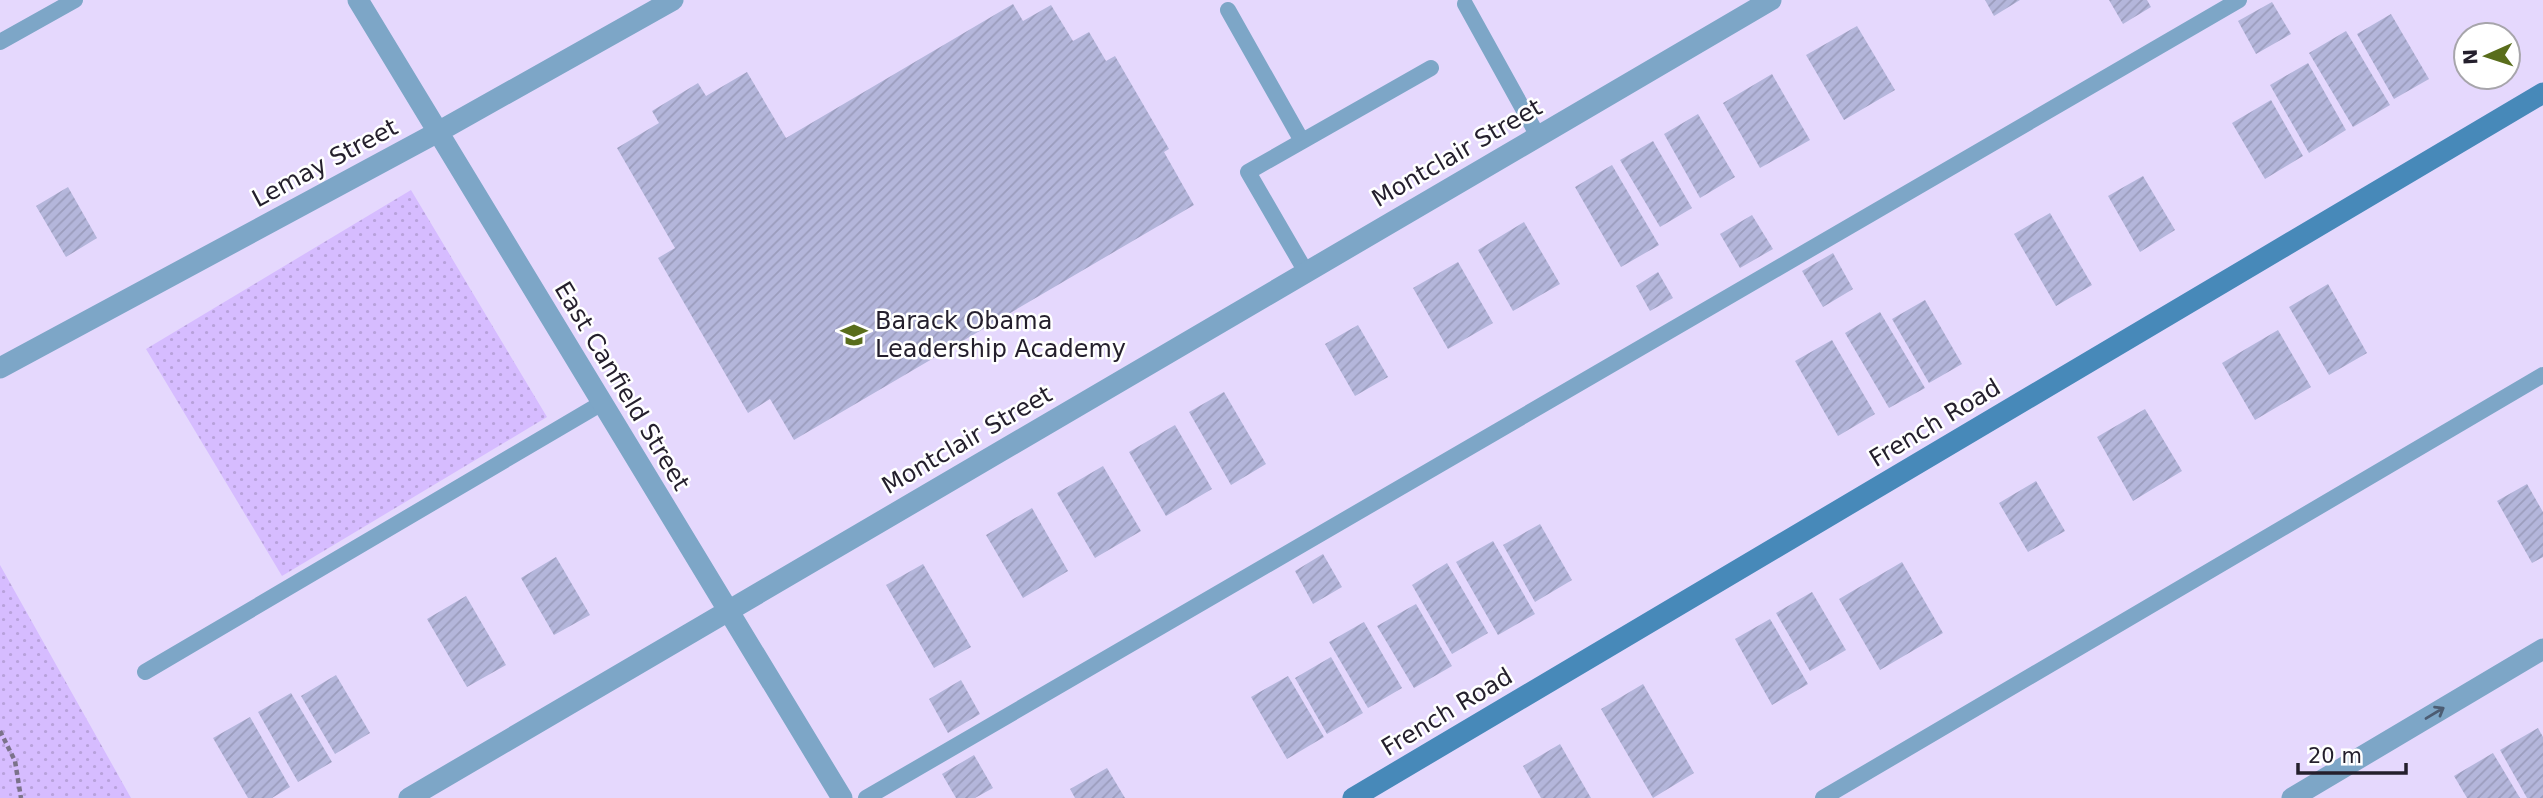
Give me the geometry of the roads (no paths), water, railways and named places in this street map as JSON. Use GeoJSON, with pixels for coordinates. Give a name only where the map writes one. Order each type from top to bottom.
{"type":"FeatureCollection","features":[{"type":"Feature","properties":{"kind":"street","name":"East Canfield Street"},"geometry":{"type":"LineString","coordinates":[[358,0],[842,798]]}},
{"type":"Feature","properties":{"kind":"street","name":"Lemay Street"},"geometry":{"type":"LineString","coordinates":[[0,368],[438,132],[673,0]]}},
{"type":"Feature","properties":{"kind":"street","name":"Montclair Street"},"geometry":{"type":"LineString","coordinates":[[409,798],[1771,0]]}},
{"type":"Feature","properties":{"kind":"street","name":"French Road"},"geometry":{"type":"LineString","coordinates":[[1353,798],[2543,93]]}},
{"type":"Feature","properties":{"kind":"street"},"geometry":{"type":"LineString","coordinates":[[2292,798],[2543,649]]}},
{"type":"Feature","properties":{"kind":"lane"},"geometry":{"type":"LineString","coordinates":[[0,41],[75,0]]}},
{"type":"Feature","properties":{"kind":"lane"},"geometry":{"type":"LineString","coordinates":[[866,798],[2239,0]]}},
{"type":"Feature","properties":{"kind":"lane"},"geometry":{"type":"LineString","coordinates":[[1465,4],[1538,136]]}},
{"type":"Feature","properties":{"kind":"lane"},"geometry":{"type":"LineString","coordinates":[[1228,10],[1302,141]]}},
{"type":"Feature","properties":{"kind":"lane"},"geometry":{"type":"LineString","coordinates":[[1306,272],[1248,172],[1430,68]]}},
{"type":"Feature","properties":{"kind":"lane"},"geometry":{"type":"LineString","coordinates":[[1824,798],[2543,375]]}},
{"type":"Feature","properties":{"kind":"lane"},"geometry":{"type":"LineString","coordinates":[[145,671],[602,403]]}},
{"type":"Feature","properties":{"kind":"place","name":"Barack Obama Leadership Academy"},"geometry":{"type":"Point","coordinates":[854,335]}}]}
